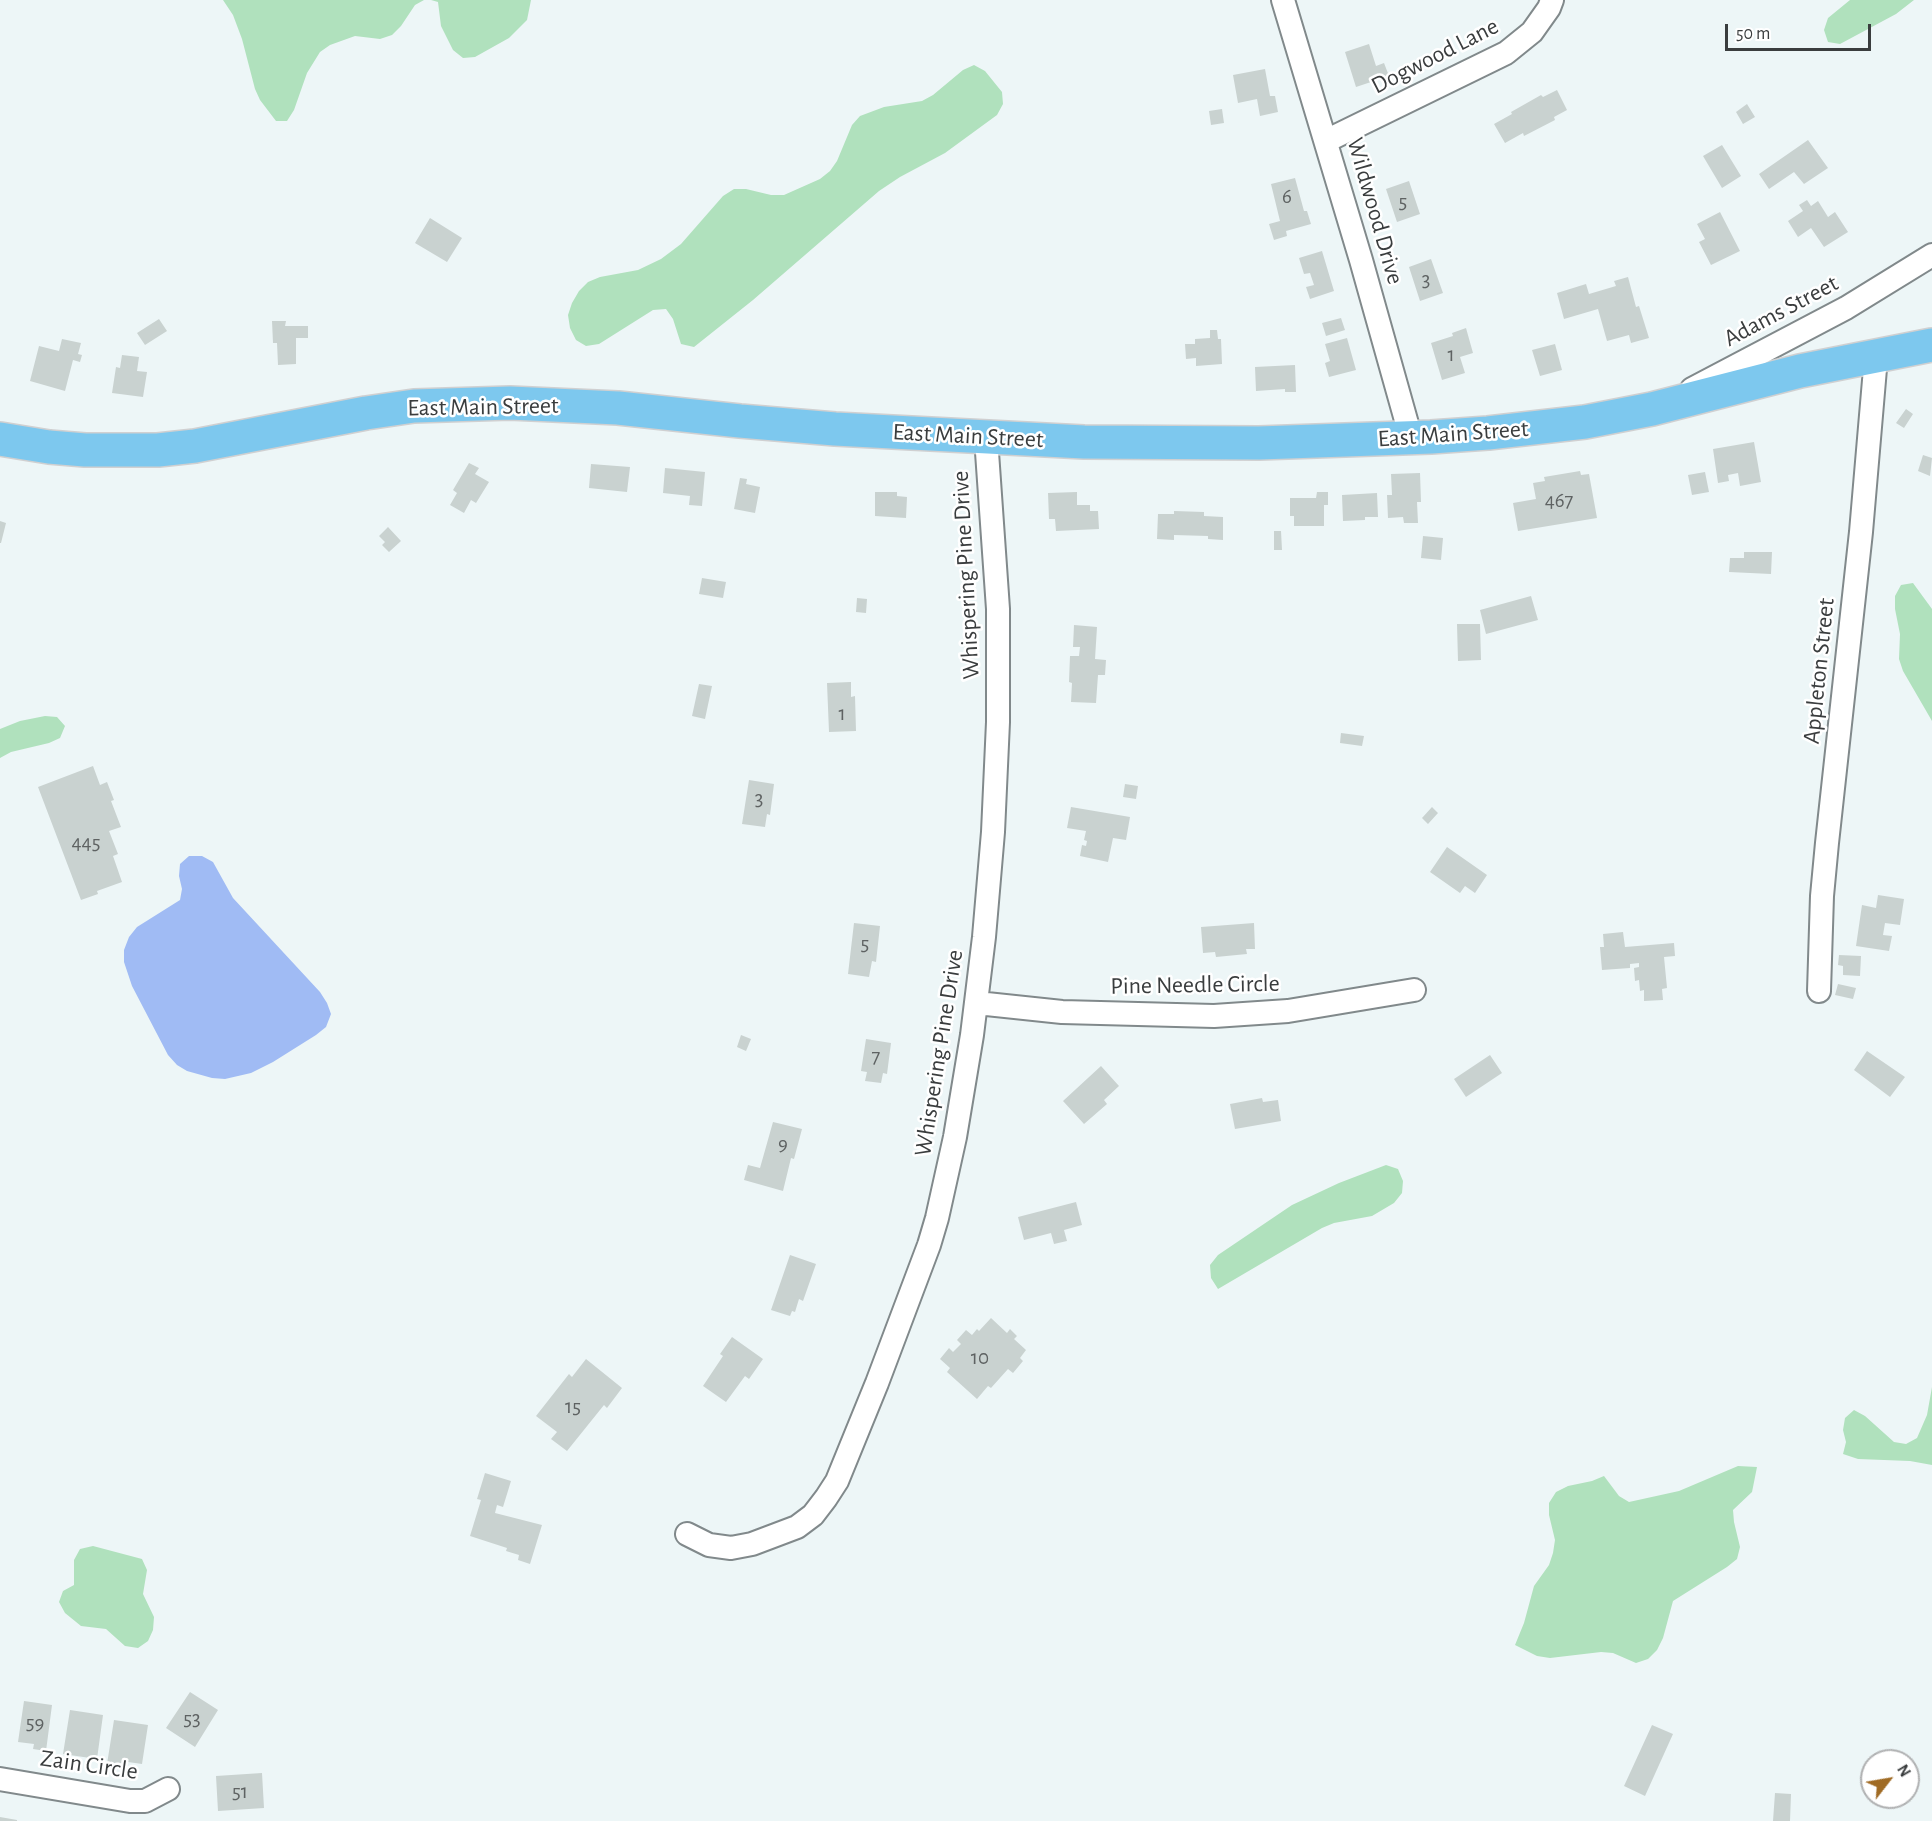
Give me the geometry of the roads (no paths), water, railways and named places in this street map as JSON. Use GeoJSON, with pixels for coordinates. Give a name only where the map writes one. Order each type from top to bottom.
{"type":"FeatureCollection","features":[{"type":"Feature","properties":{"kind":"main road","name":"East Main Street"},"geometry":{"type":"LineString","coordinates":[[0,439],[85,450],[158,450],[195,446],[414,406],[500,403],[618,408],[764,423],[986,438],[1201,444],[1411,438],[1545,428],[1652,409],[1800,372],[1932,345]]}},
{"type":"Feature","properties":{"kind":"street","name":"Wildwood Drive"},"geometry":{"type":"LineString","coordinates":[[1284,0],[1411,438]]}},
{"type":"Feature","properties":{"kind":"street","name":"Dogwood Lane"},"geometry":{"type":"LineString","coordinates":[[1326,141],[1506,53],[1532,32],[1552,0]]}},
{"type":"Feature","properties":{"kind":"street","name":"Adams Street"},"geometry":{"type":"LineString","coordinates":[[1652,409],[1846,308],[1932,255]]}},
{"type":"Feature","properties":{"kind":"street","name":"Appleton Street"},"geometry":{"type":"LineString","coordinates":[[1820,991],[1822,896],[1861,532],[1876,357]]}},
{"type":"Feature","properties":{"kind":"street","name":"Whispering Pine Drive"},"geometry":{"type":"LineString","coordinates":[[687,1534],[709,1545],[731,1548],[770,1538],[797,1527],[813,1515],[837,1481],[877,1383],[937,1218],[955,1137],[977,1003],[989,884],[998,722],[998,609],[986,438]]}},
{"type":"Feature","properties":{"kind":"street","name":"Pine Needle Circle"},"geometry":{"type":"LineString","coordinates":[[977,1003],[1062,1012],[1214,1016],[1288,1011],[1414,990]]}},
{"type":"Feature","properties":{"kind":"street","name":"Zain Circle"},"geometry":{"type":"LineString","coordinates":[[0,1779],[130,1801],[145,1801],[168,1789]]}},
{"type":"Feature","properties":{"kind":"water"},"geometry":{"type":"Polygon","coordinates":[[[189,856],[202,856],[213,862],[233,898],[320,992],[331,1014],[326,1027],[273,1062],[251,1073],[225,1079],[187,1071],[177,1065],[168,1055],[132,986],[124,962],[124,950],[129,937],[137,927],[180,900],[182,889],[179,876],[180,864],[189,856]]]}}]}
